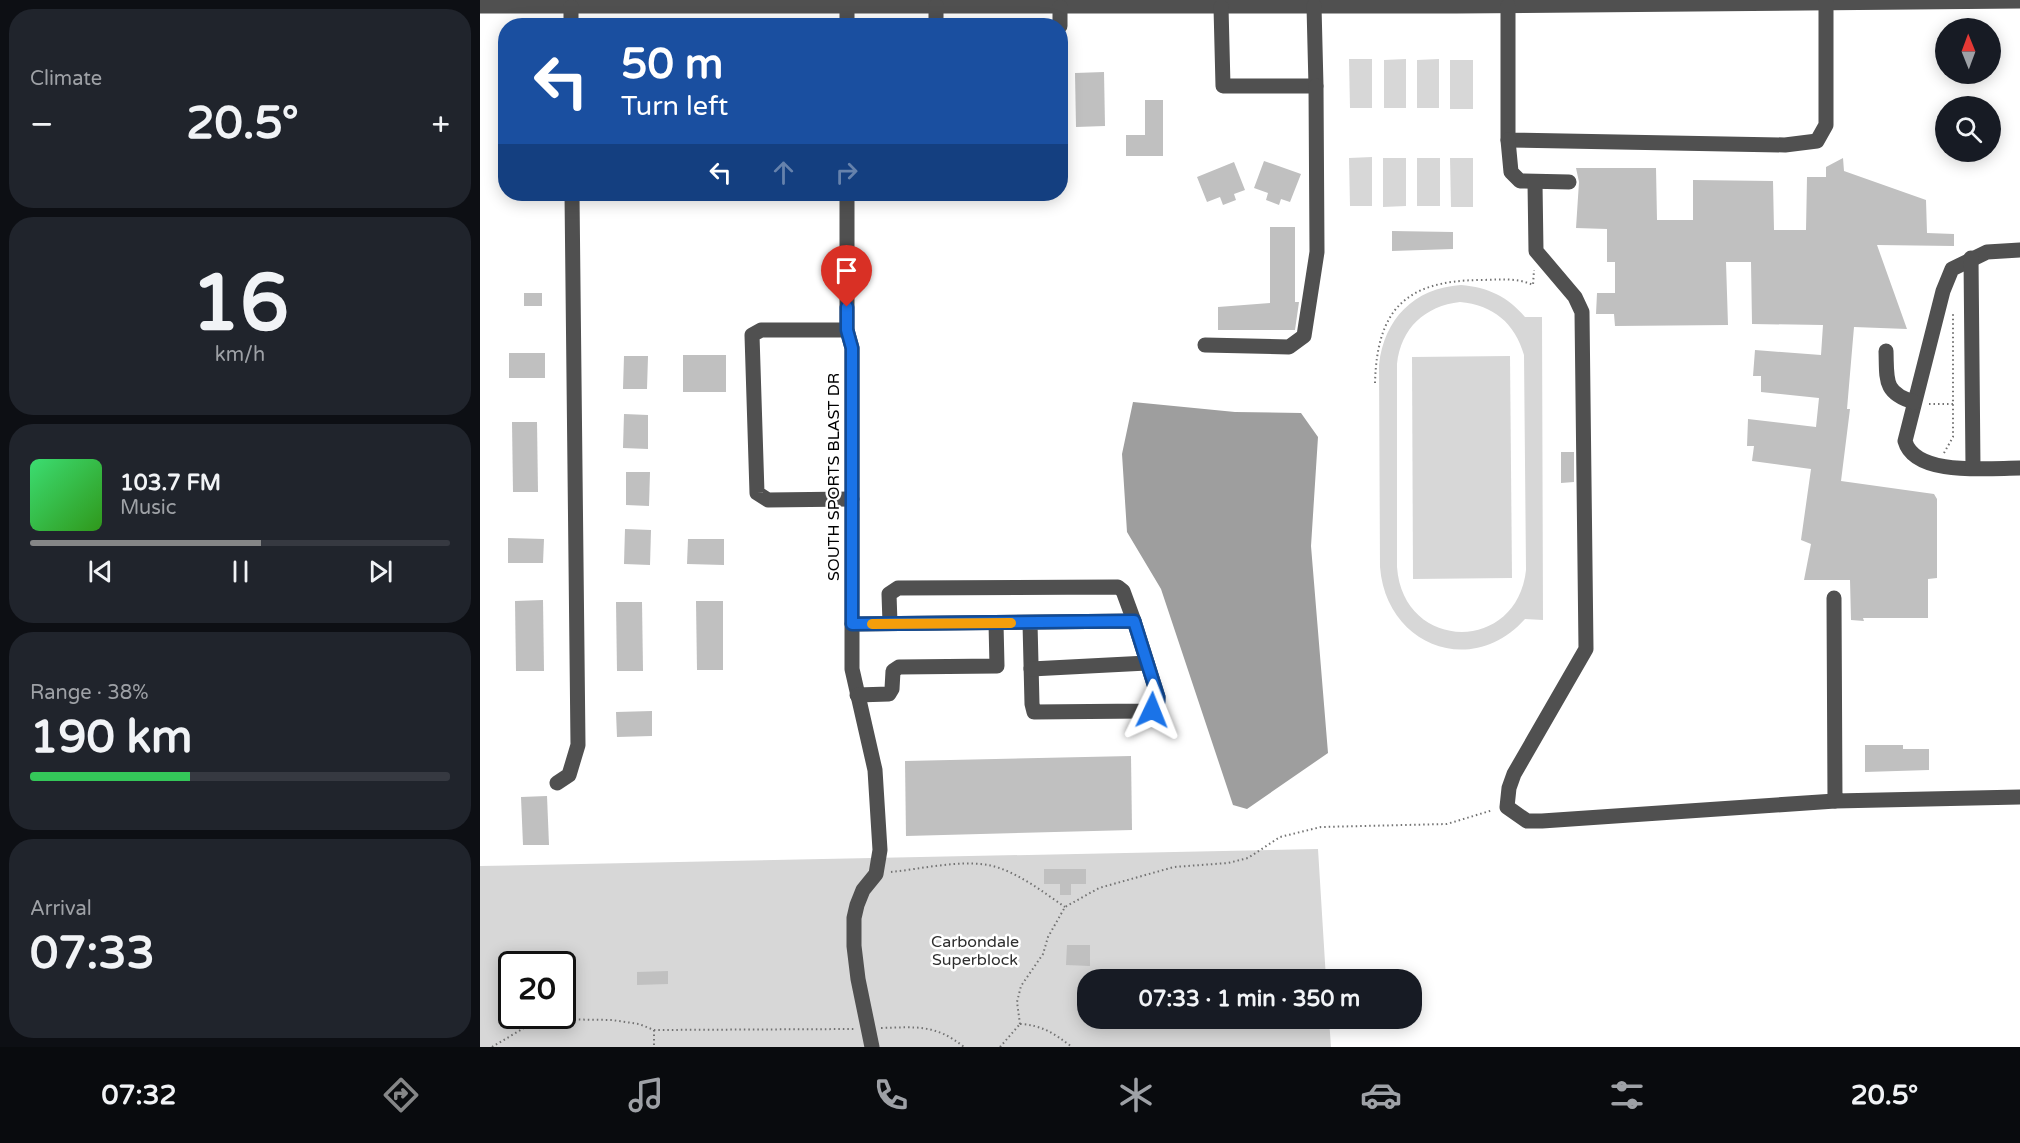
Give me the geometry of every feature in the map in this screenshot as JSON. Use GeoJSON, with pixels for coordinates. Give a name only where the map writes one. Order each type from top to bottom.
{"type":"FeatureCollection","features":[{"type":"Feature","properties":{"kind":"street"},"geometry":{"type":"LineString","coordinates":[[480,6],[847,3],[936,6],[1221,7],[2020,1]]}},
{"type":"Feature","properties":{"kind":"street"},"geometry":{"type":"LineString","coordinates":[[1508,140],[1785,145],[1817,141],[1826,125],[1826,2]]}},
{"type":"Feature","properties":{"kind":"street"},"geometry":{"type":"LineString","coordinates":[[936,6],[936,18]]}},
{"type":"Feature","properties":{"kind":"street"},"geometry":{"type":"LineString","coordinates":[[1205,345],[1289,347],[1304,336],[1317,252],[1314,6]]}},
{"type":"Feature","properties":{"kind":"street"},"geometry":{"type":"LineString","coordinates":[[1508,6],[1508,140],[1511,172],[1520,181],[1569,182]]}},
{"type":"Feature","properties":{"kind":"street"},"geometry":{"type":"LineString","coordinates":[[571,7],[571,18]]}},
{"type":"Feature","properties":{"kind":"street"},"geometry":{"type":"LineString","coordinates":[[1060,7],[1060,18]]}},
{"type":"Feature","properties":{"kind":"street"},"geometry":{"type":"LineString","coordinates":[[1221,7],[1223,87],[1316,86]]}},
{"type":"Feature","properties":{"kind":"street"},"geometry":{"type":"LineString","coordinates":[[1535,183],[1536,251],[1575,297],[1582,312],[1586,650],[1514,774],[1506,807],[1527,821],[1835,801],[2020,797]]}},
{"type":"Feature","properties":{"kind":"street"},"geometry":{"type":"LineString","coordinates":[[557,783],[569,775],[578,745],[572,201]]}},
{"type":"Feature","properties":{"kind":"street","name":"SOUTH SPORTS BLAST DR"},"geometry":{"type":"LineString","coordinates":[[847,201],[847,330],[852,348],[852,669],[872,759],[880,850],[876,874]]}},
{"type":"Feature","properties":{"kind":"street"},"geometry":{"type":"LineString","coordinates":[[2020,250],[1987,252],[1952,269],[1942,291],[1918,403],[1905,437],[1910,452],[1921,460],[1937,466],[2020,468]]}},
{"type":"Feature","properties":{"kind":"street"},"geometry":{"type":"LineString","coordinates":[[1971,258],[1973,468]]}},
{"type":"Feature","properties":{"kind":"street"},"geometry":{"type":"LineString","coordinates":[[847,330],[760,330],[752,335],[752,346],[757,493],[768,500],[852,499]]}},
{"type":"Feature","properties":{"kind":"street"},"geometry":{"type":"LineString","coordinates":[[1886,351],[1887,382],[1896,395],[1918,403]]}},
{"type":"Feature","properties":{"kind":"street"},"geometry":{"type":"LineString","coordinates":[[890,623],[889,594],[898,588],[1118,587],[1123,591],[1134,621],[1158,702],[1152,710],[1145,711],[1038,714],[1032,709],[1030,623]]}},
{"type":"Feature","properties":{"kind":"street"},"geometry":{"type":"LineString","coordinates":[[1834,598],[1835,801]]}},
{"type":"Feature","properties":{"kind":"street"},"geometry":{"type":"LineString","coordinates":[[852,624],[1134,621]]}},
{"type":"Feature","properties":{"kind":"street"},"geometry":{"type":"LineString","coordinates":[[857,695],[889,694],[892,688],[893,670],[899,667],[997,666],[996,623]]}},
{"type":"Feature","properties":{"kind":"street"},"geometry":{"type":"LineString","coordinates":[[1031,669],[1147,663]]}},
{"type":"Feature","properties":{"kind":"street"},"geometry":{"type":"LineString","coordinates":[[872,1047],[858,979],[854,918],[863,890],[876,874]]}},
{"type":"Feature","properties":{"kind":"path"},"geometry":{"type":"LineString","coordinates":[[1375,383],[1376,352],[1380,335],[1398,307],[1414,294],[1432,285],[1455,281],[1521,280],[1533,285]]}},
{"type":"Feature","properties":{"kind":"path"},"geometry":{"type":"LineString","coordinates":[[1942,456],[1953,437],[1953,305]]}},
{"type":"Feature","properties":{"kind":"path"},"geometry":{"type":"LineString","coordinates":[[1918,403],[1953,404]]}},
{"type":"Feature","properties":{"kind":"path"},"geometry":{"type":"LineString","coordinates":[[1000,1047],[1020,1024],[1017,1002],[1021,986],[1043,954],[1048,937],[1065,907],[1099,888],[1174,867],[1228,863],[1248,858],[1280,837],[1321,827],[1447,824],[1506,807]]}},
{"type":"Feature","properties":{"kind":"path"},"geometry":{"type":"LineString","coordinates":[[876,874],[972,864],[990,866],[1011,874],[1065,907]]}},
{"type":"Feature","properties":{"kind":"path"},"geometry":{"type":"LineString","coordinates":[[492,1047],[539,1019],[612,1020],[639,1024],[654,1030],[925,1027],[949,1035],[964,1047]]}},
{"type":"Feature","properties":{"kind":"path"},"geometry":{"type":"LineString","coordinates":[[1020,1024],[1035,1024],[1052,1032],[1072,1047]]}},
{"type":"Feature","properties":{"kind":"path"},"geometry":{"type":"LineString","coordinates":[[654,1030],[654,1047]]}},
{"type":"Feature","properties":{"kind":"green space"},"geometry":{"type":"Polygon","coordinates":[[[1349,59],[1372,59],[1372,108],[1350,108],[1349,59]]]}},
{"type":"Feature","properties":{"kind":"green space"},"geometry":{"type":"Polygon","coordinates":[[[1406,59],[1406,108],[1384,108],[1384,60],[1406,59]]]}},
{"type":"Feature","properties":{"kind":"green space"},"geometry":{"type":"Polygon","coordinates":[[[1439,59],[1439,108],[1417,108],[1417,60],[1439,59]]]}},
{"type":"Feature","properties":{"kind":"green space"},"geometry":{"type":"Polygon","coordinates":[[[1450,60],[1473,60],[1473,109],[1450,109],[1450,60]]]}},
{"type":"Feature","properties":{"kind":"green space"},"geometry":{"type":"Polygon","coordinates":[[[1372,157],[1372,206],[1350,206],[1349,158],[1372,157]]]}},
{"type":"Feature","properties":{"kind":"green space"},"geometry":{"type":"Polygon","coordinates":[[[1383,158],[1406,158],[1406,206],[1383,207],[1383,158]]]}},
{"type":"Feature","properties":{"kind":"green space"},"geometry":{"type":"Polygon","coordinates":[[[1417,158],[1440,158],[1440,206],[1417,206],[1417,158]]]}},
{"type":"Feature","properties":{"kind":"green space"},"geometry":{"type":"Polygon","coordinates":[[[1450,158],[1473,158],[1473,207],[1451,207],[1450,158]]]}},
{"type":"Feature","properties":{"kind":"green space"},"geometry":{"type":"Polygon","coordinates":[[[1461,285],[1480,288],[1497,294],[1525,317],[1542,317],[1543,620],[1525,619],[1504,637],[1480,647],[1457,649],[1434,645],[1414,634],[1398,616],[1386,594],[1380,567],[1379,365],[1382,348],[1387,334],[1404,309],[1429,292],[1461,285]],[[1460,302],[1447,304],[1436,308],[1417,321],[1404,340],[1397,364],[1397,567],[1404,595],[1418,615],[1438,627],[1460,632],[1483,628],[1503,617],[1518,597],[1526,570],[1524,355],[1515,334],[1501,318],[1483,307],[1460,302]]]}},
{"type":"Feature","properties":{"kind":"green space"},"geometry":{"type":"Polygon","coordinates":[[[1510,356],[1512,578],[1413,579],[1412,357],[1510,356]]]}},
{"type":"Feature","properties":{"kind":"green space","name":"Carbondale Superblock"},"geometry":{"type":"Polygon","coordinates":[[[1318,849],[1325,969],[1077,969],[1077,1029],[1330,1029],[1331,1047],[480,1047],[480,866],[1318,849]]]}},
{"type":"Feature","properties":{"kind":"shaded area"},"geometry":{"type":"Polygon","coordinates":[[[1133,402],[1235,412],[1301,413],[1318,437],[1311,546],[1328,753],[1247,809],[1233,805],[1161,589],[1127,532],[1122,454],[1133,402]]]}},
{"type":"Feature","properties":{"kind":"building"},"geometry":{"type":"Polygon","coordinates":[[[1104,72],[1105,126],[1076,127],[1075,73],[1104,72]]]}},
{"type":"Feature","properties":{"kind":"building"},"geometry":{"type":"Polygon","coordinates":[[[1145,100],[1163,100],[1163,156],[1126,156],[1126,135],[1145,135],[1145,100]]]}},
{"type":"Feature","properties":{"kind":"building"},"geometry":{"type":"Polygon","coordinates":[[[1843,158],[1844,171],[1926,200],[1927,233],[1954,234],[1954,246],[1877,245],[1907,329],[1854,327],[1847,409],[1850,409],[1841,481],[1934,494],[1937,499],[1937,578],[1928,579],[1928,618],[1851,620],[1850,580],[1804,580],[1811,544],[1801,540],[1811,469],[1752,461],[1754,446],[1747,446],[1748,419],[1816,427],[1819,398],[1761,392],[1761,376],[1753,376],[1755,350],[1821,355],[1823,325],[1752,324],[1751,262],[1726,262],[1728,325],[1615,326],[1614,314],[1596,314],[1597,293],[1615,293],[1615,262],[1607,262],[1607,229],[1576,228],[1579,182],[1576,168],[1656,168],[1657,220],[1693,220],[1693,180],[1773,181],[1774,230],[1806,230],[1807,177],[1826,177],[1826,167],[1843,158]]]}},
{"type":"Feature","properties":{"kind":"building"},"geometry":{"type":"Polygon","coordinates":[[[1264,161],[1301,174],[1290,202],[1281,199],[1279,205],[1266,200],[1268,193],[1254,188],[1264,161]]]}},
{"type":"Feature","properties":{"kind":"building"},"geometry":{"type":"Polygon","coordinates":[[[1234,162],[1245,190],[1234,194],[1236,200],[1223,205],[1220,197],[1207,202],[1197,177],[1234,162]]]}},
{"type":"Feature","properties":{"kind":"building"},"geometry":{"type":"Polygon","coordinates":[[[1270,227],[1295,227],[1295,302],[1299,302],[1295,330],[1218,330],[1218,307],[1270,303],[1270,227]]]}},
{"type":"Feature","properties":{"kind":"building"},"geometry":{"type":"Polygon","coordinates":[[[1392,231],[1453,232],[1453,249],[1392,251],[1392,231]]]}},
{"type":"Feature","properties":{"kind":"building"},"geometry":{"type":"Polygon","coordinates":[[[524,293],[542,293],[542,306],[524,306],[524,293]]]}},
{"type":"Feature","properties":{"kind":"building"},"geometry":{"type":"Polygon","coordinates":[[[509,353],[545,353],[545,378],[509,378],[509,353]]]}},
{"type":"Feature","properties":{"kind":"building"},"geometry":{"type":"Polygon","coordinates":[[[683,355],[726,355],[726,392],[683,392],[683,355]]]}},
{"type":"Feature","properties":{"kind":"building"},"geometry":{"type":"Polygon","coordinates":[[[624,356],[648,356],[647,389],[623,389],[624,356]]]}},
{"type":"Feature","properties":{"kind":"building"},"geometry":{"type":"Polygon","coordinates":[[[624,414],[648,415],[648,449],[623,448],[624,414]]]}},
{"type":"Feature","properties":{"kind":"building"},"geometry":{"type":"Polygon","coordinates":[[[512,422],[537,422],[538,492],[513,492],[512,422]]]}},
{"type":"Feature","properties":{"kind":"building"},"geometry":{"type":"Polygon","coordinates":[[[1561,452],[1574,452],[1574,482],[1561,483],[1561,452]]]}},
{"type":"Feature","properties":{"kind":"building"},"geometry":{"type":"Polygon","coordinates":[[[626,472],[650,472],[649,506],[626,505],[626,472]]]}},
{"type":"Feature","properties":{"kind":"building"},"geometry":{"type":"Polygon","coordinates":[[[625,529],[651,530],[650,565],[624,564],[625,529]]]}},
{"type":"Feature","properties":{"kind":"building"},"geometry":{"type":"Polygon","coordinates":[[[508,538],[544,539],[543,563],[508,563],[508,538]]]}},
{"type":"Feature","properties":{"kind":"building"},"geometry":{"type":"Polygon","coordinates":[[[688,539],[724,539],[724,565],[687,564],[688,539]]]}},
{"type":"Feature","properties":{"kind":"building"},"geometry":{"type":"Polygon","coordinates":[[[543,600],[544,671],[516,671],[515,601],[543,600]]]}},
{"type":"Feature","properties":{"kind":"building"},"geometry":{"type":"Polygon","coordinates":[[[696,601],[723,601],[723,670],[697,670],[696,601]]]}},
{"type":"Feature","properties":{"kind":"building"},"geometry":{"type":"Polygon","coordinates":[[[616,602],[642,602],[643,671],[617,671],[616,602]]]}},
{"type":"Feature","properties":{"kind":"building"},"geometry":{"type":"Polygon","coordinates":[[[652,711],[652,736],[617,737],[616,712],[652,711]]]}},
{"type":"Feature","properties":{"kind":"building"},"geometry":{"type":"Polygon","coordinates":[[[1865,745],[1903,745],[1903,749],[1929,749],[1929,770],[1865,772],[1865,745]]]}},
{"type":"Feature","properties":{"kind":"building"},"geometry":{"type":"Polygon","coordinates":[[[1131,756],[1132,830],[906,836],[905,761],[1131,756]]]}},
{"type":"Feature","properties":{"kind":"building"},"geometry":{"type":"Polygon","coordinates":[[[547,796],[549,845],[523,845],[521,797],[547,796]]]}},
{"type":"Feature","properties":{"kind":"building"},"geometry":{"type":"Polygon","coordinates":[[[1044,869],[1086,869],[1086,884],[1071,884],[1071,895],[1060,895],[1060,884],[1044,884],[1044,869]]]}},
{"type":"Feature","properties":{"kind":"building"},"geometry":{"type":"Polygon","coordinates":[[[1067,945],[1090,945],[1090,966],[1066,965],[1067,945]]]}},
{"type":"Feature","properties":{"kind":"building"},"geometry":{"type":"Polygon","coordinates":[[[668,971],[668,984],[637,985],[637,972],[668,971]]]}},
{"type":"Feature","properties":{"kind":"slow traffic"},"geometry":{"type":"LineString","coordinates":[[872,624],[1011,623]]}},
{"type":"Feature","properties":{"kind":"route"},"geometry":{"type":"LineString","coordinates":[[847,307],[847,330],[852,348],[852,624],[1134,621],[1158,697],[1157,707],[1152,710]]}}]}
